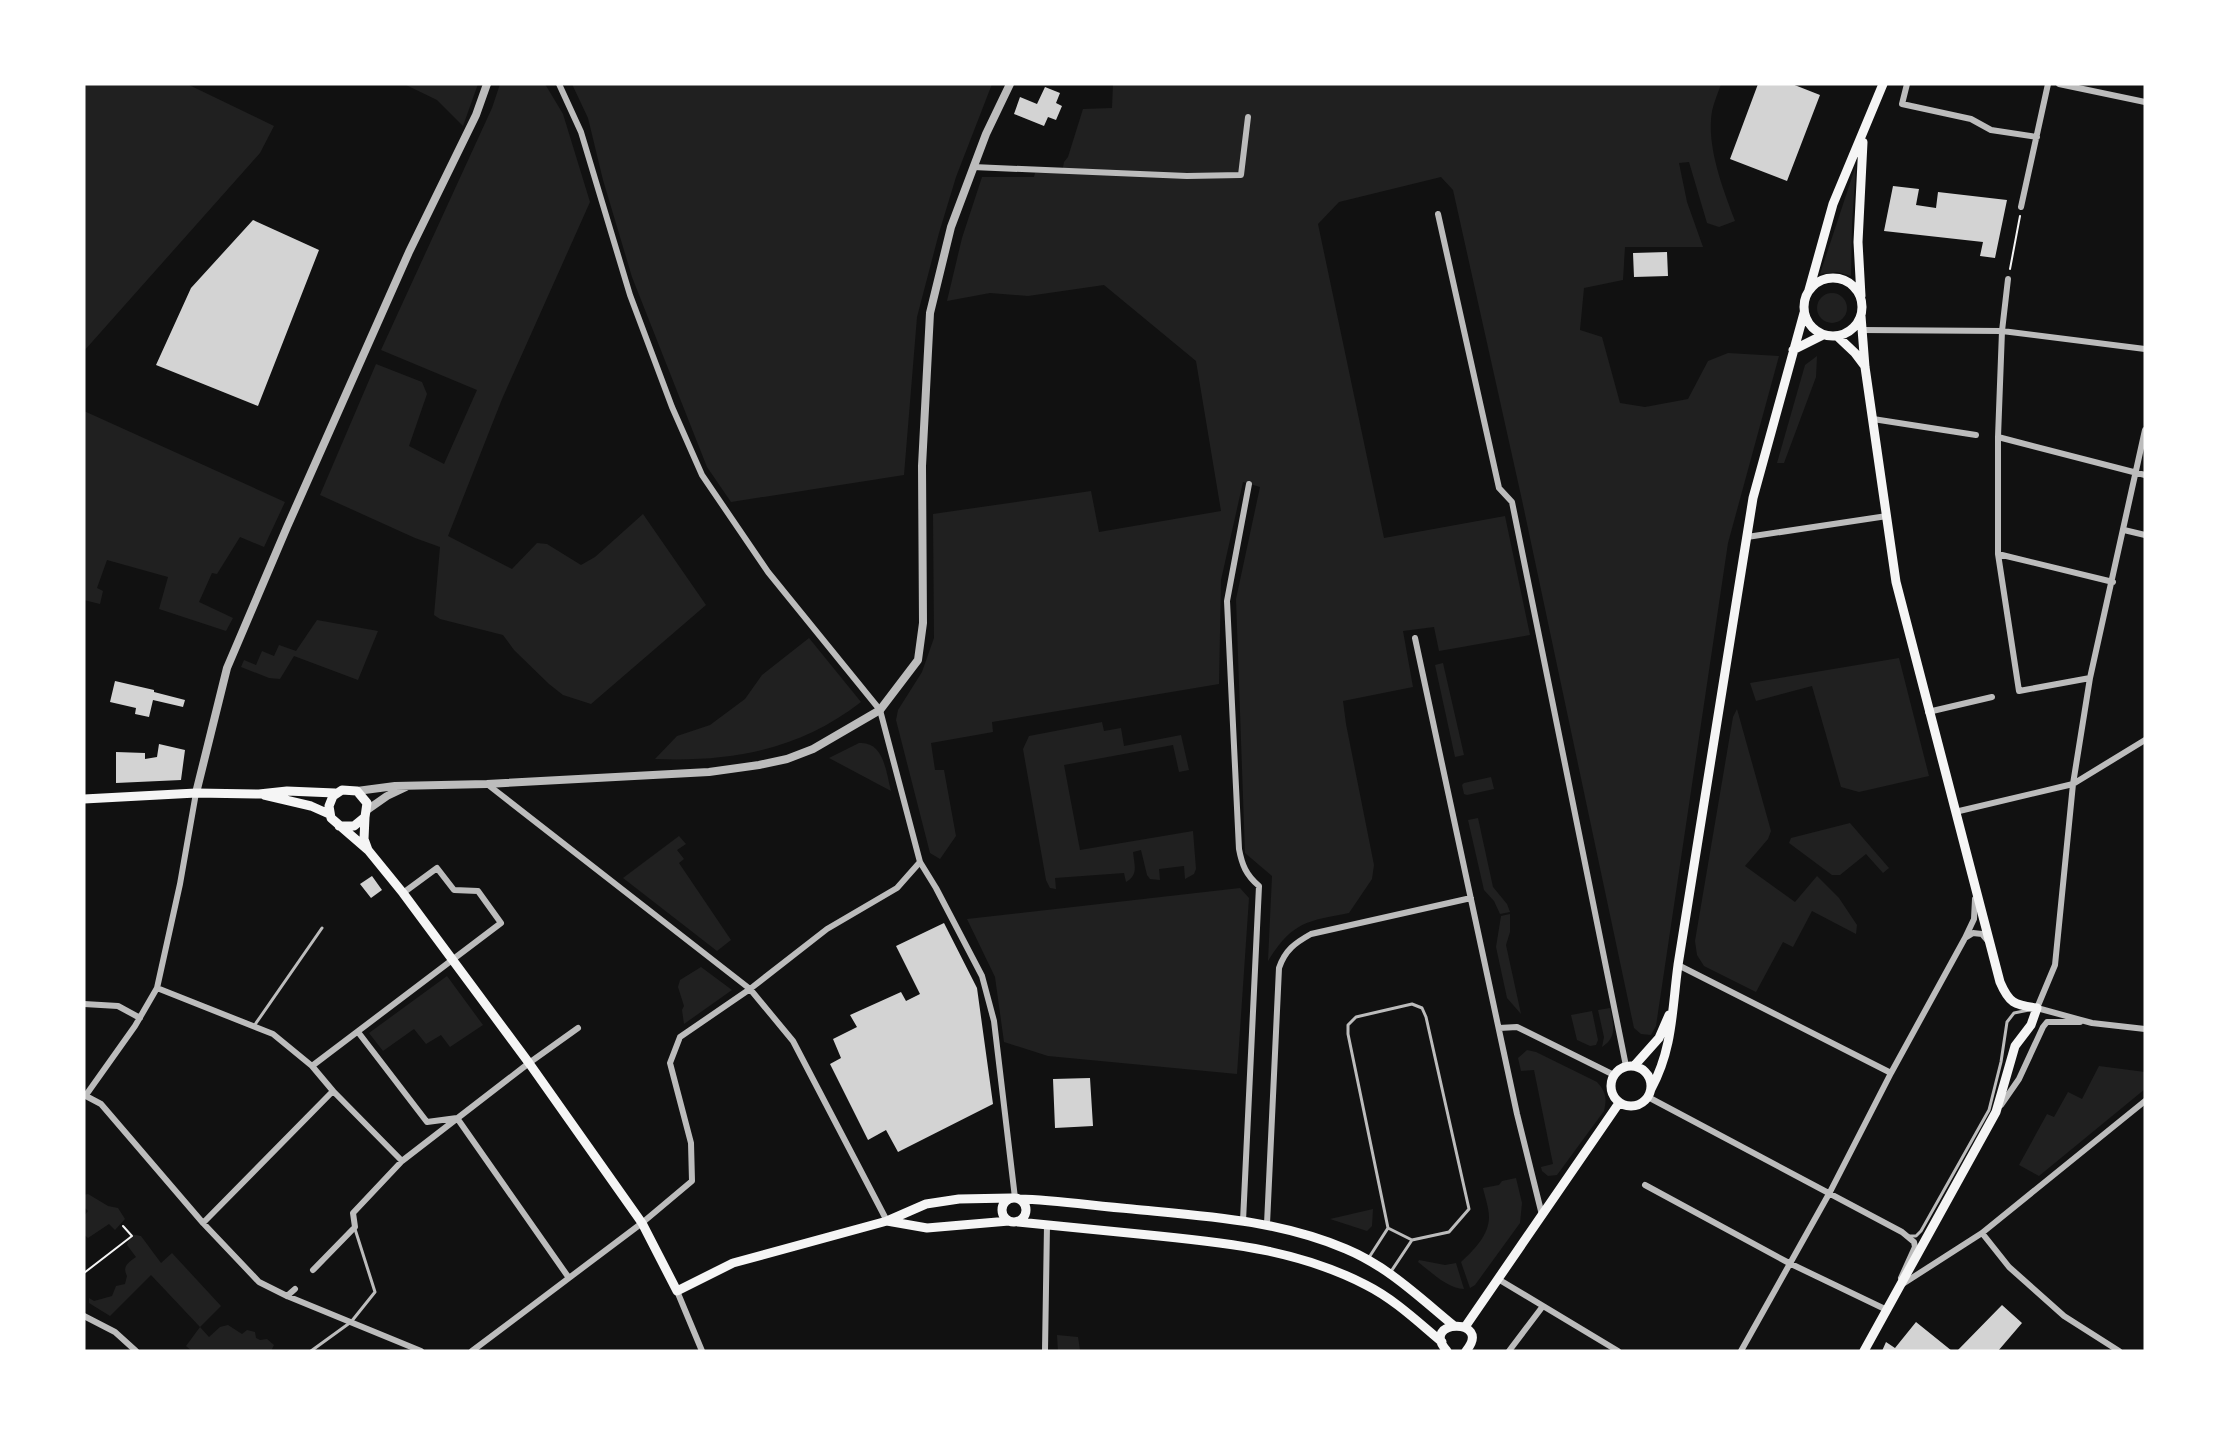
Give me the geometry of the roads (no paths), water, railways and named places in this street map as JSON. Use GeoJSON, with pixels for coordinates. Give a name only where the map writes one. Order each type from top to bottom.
{"type":"FeatureCollection","features":[{"type":"Feature","properties":{"kind":"main road"},"geometry":{"type":"LineString","coordinates":[[1673,1004],[1659,1038],[1630,1066],[1619,1069],[1614,1075],[1611,1090],[1619,1103],[1635,1106],[1642,1103],[1662,1070],[1672,1028],[1678,965],[1753,498],[1804,313],[1805,297],[1809,290],[1833,204],[1883,84]]}},
{"type":"Feature","properties":{"kind":"main road"},"geometry":{"type":"LineString","coordinates":[[1864,134],[1858,242],[1861,316],[1865,367],[1896,582],[2000,982],[2006,997],[2018,1005],[2037,1008],[2031,1025],[2015,1046],[1996,1112],[1864,1351]]}},
{"type":"Feature","properties":{"kind":"main road"},"geometry":{"type":"LineString","coordinates":[[1809,290],[1819,282],[1832,278],[1844,280],[1855,288],[1861,299]]}},
{"type":"Feature","properties":{"kind":"main road"},"geometry":{"type":"LineString","coordinates":[[1804,313],[1810,326],[1822,334],[1837,336],[1847,333],[1856,326],[1861,316]]}},
{"type":"Feature","properties":{"kind":"main road"},"geometry":{"type":"LineString","coordinates":[[1793,350],[1822,334]]}},
{"type":"Feature","properties":{"kind":"main road"},"geometry":{"type":"LineString","coordinates":[[1837,336],[1855,352],[1865,367]]}},
{"type":"Feature","properties":{"kind":"main road"},"geometry":{"type":"LineString","coordinates":[[84,799],[196,793],[259,794],[297,791],[335,793],[346,789],[357,791],[365,799],[364,840],[368,850]]}},
{"type":"Feature","properties":{"kind":"main road"},"geometry":{"type":"LineString","coordinates":[[329,814],[329,803],[335,793]]}},
{"type":"Feature","properties":{"kind":"main road"},"geometry":{"type":"LineString","coordinates":[[259,794],[311,806],[329,814],[339,826],[368,850],[403,893],[529,1063],[642,1223],[677,1291],[733,1263],[887,1221],[926,1204],[959,1199],[1055,1200],[1267,1224],[1323,1241],[1367,1260],[1390,1273],[1453,1325],[1465,1327],[1471,1337],[1469,1350]]}},
{"type":"Feature","properties":{"kind":"main road"},"geometry":{"type":"LineString","coordinates":[[339,826],[354,826],[366,814]]}},
{"type":"Feature","properties":{"kind":"main road"},"geometry":{"type":"LineString","coordinates":[[1630,1066],[1647,1074],[1649,1093]]}},
{"type":"Feature","properties":{"kind":"main road"},"geometry":{"type":"LineString","coordinates":[[1465,1327],[1619,1103]]}},
{"type":"Feature","properties":{"kind":"main road"},"geometry":{"type":"LineString","coordinates":[[1014,1222],[1024,1217],[1026,1209],[1015,1199]]}},
{"type":"Feature","properties":{"kind":"main road"},"geometry":{"type":"LineString","coordinates":[[1014,1222],[1004,1217],[1002,1210],[1005,1203],[1015,1199]]}},
{"type":"Feature","properties":{"kind":"main road"},"geometry":{"type":"LineString","coordinates":[[887,1221],[927,1228],[1014,1222],[1224,1243],[1289,1255],[1335,1270],[1368,1286],[1409,1314],[1444,1347]]}},
{"type":"Feature","properties":{"kind":"main road"},"geometry":{"type":"LineString","coordinates":[[1444,1347],[1444,1330],[1453,1325]]}},
{"type":"Feature","properties":{"kind":"street"},"geometry":{"type":"LineString","coordinates":[[417,1350],[259,1282],[203,1223],[101,1104],[85,1096],[140,1018],[157,988],[180,884],[196,793],[227,668],[391,292],[428,210],[476,115],[487,84]]}},
{"type":"Feature","properties":{"kind":"street"},"geometry":{"type":"LineString","coordinates":[[559,84],[580,132],[634,306],[672,407],[702,475],[768,572],[880,710],[920,862],[982,976],[994,1021],[1015,1199]]}},
{"type":"Feature","properties":{"kind":"street"},"geometry":{"type":"LineString","coordinates":[[357,791],[383,786],[487,784],[709,772],[759,765],[787,759],[813,749],[880,710],[918,660],[923,623],[922,466],[930,313],[951,227],[973,167],[1010,84]]}},
{"type":"Feature","properties":{"kind":"street"},"geometry":{"type":"LineString","coordinates":[[1907,84],[1902,104],[1971,119],[1991,129],[2037,137]]}},
{"type":"Feature","properties":{"kind":"street"},"geometry":{"type":"LineString","coordinates":[[2021,207],[2048,84]]}},
{"type":"Feature","properties":{"kind":"street"},"geometry":{"type":"LineString","coordinates":[[2059,84],[2145,102]]}},
{"type":"Feature","properties":{"kind":"street"},"geometry":{"type":"LineString","coordinates":[[973,167],[1187,176],[1241,175],[1248,117]]}},
{"type":"Feature","properties":{"kind":"street"},"geometry":{"type":"LineString","coordinates":[[1438,214],[1499,488],[1512,502],[1630,1066]]}},
{"type":"Feature","properties":{"kind":"street"},"geometry":{"type":"LineString","coordinates":[[2008,279],[2002,331],[1998,437],[1998,554],[2019,690],[2090,678]]}},
{"type":"Feature","properties":{"kind":"street"},"geometry":{"type":"LineString","coordinates":[[1862,330],[2002,331],[2145,349]]}},
{"type":"Feature","properties":{"kind":"street"},"geometry":{"type":"LineString","coordinates":[[1873,419],[1976,435]]}},
{"type":"Feature","properties":{"kind":"street"},"geometry":{"type":"LineString","coordinates":[[2092,1023],[2037,1008],[2055,964],[2073,784],[2090,678],[2145,430]]}},
{"type":"Feature","properties":{"kind":"street"},"geometry":{"type":"LineString","coordinates":[[1998,437],[2145,475]]}},
{"type":"Feature","properties":{"kind":"street"},"geometry":{"type":"LineString","coordinates":[[1243,1221],[1258,886],[1242,865],[1239,849],[1227,601],[1249,484]]}},
{"type":"Feature","properties":{"kind":"street"},"geometry":{"type":"LineString","coordinates":[[1747,537],[1887,516]]}},
{"type":"Feature","properties":{"kind":"street"},"geometry":{"type":"LineString","coordinates":[[2124,531],[2145,536]]}},
{"type":"Feature","properties":{"kind":"street"},"geometry":{"type":"LineString","coordinates":[[1998,554],[2113,582]]}},
{"type":"Feature","properties":{"kind":"street"},"geometry":{"type":"LineString","coordinates":[[1414,638],[1542,1216]]}},
{"type":"Feature","properties":{"kind":"street"},"geometry":{"type":"LineString","coordinates":[[1928,712],[1992,697]]}},
{"type":"Feature","properties":{"kind":"street"},"geometry":{"type":"LineString","coordinates":[[1955,812],[2073,784],[2145,740]]}},
{"type":"Feature","properties":{"kind":"street"},"geometry":{"type":"LineString","coordinates":[[487,784],[750,989],[793,1041],[887,1221]]}},
{"type":"Feature","properties":{"kind":"street"},"geometry":{"type":"LineString","coordinates":[[366,814],[387,796],[407,787]]}},
{"type":"Feature","properties":{"kind":"street"},"geometry":{"type":"LineString","coordinates":[[472,1351],[642,1223],[692,1181],[691,1143],[670,1063],[680,1037],[750,989],[827,929],[897,888],[920,862]]}},
{"type":"Feature","properties":{"kind":"street"},"geometry":{"type":"LineString","coordinates":[[312,1066],[501,923],[478,891],[454,890],[437,868],[403,893]]}},
{"type":"Feature","properties":{"kind":"street"},"geometry":{"type":"LineString","coordinates":[[1741,1351],[1830,1192],[1891,1073],[1965,938],[1974,919],[1976,908],[1973,884]]}},
{"type":"Feature","properties":{"kind":"street"},"geometry":{"type":"LineString","coordinates":[[1267,1224],[1279,968],[1283,957],[1292,944],[1311,934],[1471,898]]}},
{"type":"Feature","properties":{"kind":"street"},"geometry":{"type":"LineString","coordinates":[[1965,938],[1973,933],[1982,934],[1989,941]]}},
{"type":"Feature","properties":{"kind":"street"},"geometry":{"type":"LineString","coordinates":[[1678,965],[1891,1073]]}},
{"type":"Feature","properties":{"kind":"street"},"geometry":{"type":"LineString","coordinates":[[157,988],[273,1034],[312,1066],[333,1091],[402,1161]]}},
{"type":"Feature","properties":{"kind":"street"},"geometry":{"type":"LineString","coordinates":[[84,1004],[118,1006],[140,1018]]}},
{"type":"Feature","properties":{"kind":"street"},"geometry":{"type":"LineString","coordinates":[[1996,1112],[2019,1078],[2043,1027],[2048,1022],[2092,1023],[2145,1029]]}},
{"type":"Feature","properties":{"kind":"street"},"geometry":{"type":"LineString","coordinates":[[1499,1028],[1517,1027],[1614,1075]]}},
{"type":"Feature","properties":{"kind":"street"},"geometry":{"type":"LineString","coordinates":[[313,1270],[355,1227],[353,1213],[402,1161],[578,1028]]}},
{"type":"Feature","properties":{"kind":"street"},"geometry":{"type":"LineString","coordinates":[[358,1032],[427,1122],[457,1118]]}},
{"type":"Feature","properties":{"kind":"street"},"geometry":{"type":"LineString","coordinates":[[203,1223],[333,1091]]}},
{"type":"Feature","properties":{"kind":"street"},"geometry":{"type":"LineString","coordinates":[[1649,1093],[1902,1232],[1914,1242],[1914,1247],[1901,1276],[1901,1285]]}},
{"type":"Feature","properties":{"kind":"street"},"geometry":{"type":"LineString","coordinates":[[1901,1285],[1982,1233],[2145,1101]]}},
{"type":"Feature","properties":{"kind":"street"},"geometry":{"type":"LineString","coordinates":[[457,1118],[569,1278]]}},
{"type":"Feature","properties":{"kind":"street"},"geometry":{"type":"LineString","coordinates":[[1646,1185],[1789,1263],[1887,1310]]}},
{"type":"Feature","properties":{"kind":"street"},"geometry":{"type":"LineString","coordinates":[[1045,1351],[1047,1225]]}},
{"type":"Feature","properties":{"kind":"street"},"geometry":{"type":"LineString","coordinates":[[1982,1233],[2009,1266],[2064,1316],[2119,1351]]}},
{"type":"Feature","properties":{"kind":"street"},"geometry":{"type":"LineString","coordinates":[[1498,1279],[1618,1351]]}},
{"type":"Feature","properties":{"kind":"street"},"geometry":{"type":"LineString","coordinates":[[287,1296],[295,1289]]}},
{"type":"Feature","properties":{"kind":"street"},"geometry":{"type":"LineString","coordinates":[[677,1291],[702,1351]]}},
{"type":"Feature","properties":{"kind":"street"},"geometry":{"type":"LineString","coordinates":[[1509,1351],[1543,1306]]}},
{"type":"Feature","properties":{"kind":"street"},"geometry":{"type":"LineString","coordinates":[[84,1317],[115,1332],[136,1351]]}},
{"type":"Feature","properties":{"kind":"street"},"geometry":{"type":"LineString","coordinates":[[1601,1351],[1606,1344]]}},
{"type":"Feature","properties":{"kind":"lane"},"geometry":{"type":"LineString","coordinates":[[254,1026],[322,928]]}},
{"type":"Feature","properties":{"kind":"lane"},"geometry":{"type":"LineString","coordinates":[[1367,1260],[1388,1228],[1348,1025],[1356,1017],[1413,1004],[1422,1008],[1426,1017],[1469,1209],[1449,1232],[1412,1240],[1388,1228]]}},
{"type":"Feature","properties":{"kind":"lane"},"geometry":{"type":"LineString","coordinates":[[1902,1232],[1912,1237],[1921,1231],[1989,1110],[2001,1062],[2007,1022],[2014,1013],[2037,1008]]}},
{"type":"Feature","properties":{"kind":"lane"},"geometry":{"type":"LineString","coordinates":[[311,1351],[351,1322],[375,1292],[355,1227]]}},
{"type":"Feature","properties":{"kind":"lane"},"geometry":{"type":"LineString","coordinates":[[1390,1273],[1412,1240]]}}]}
